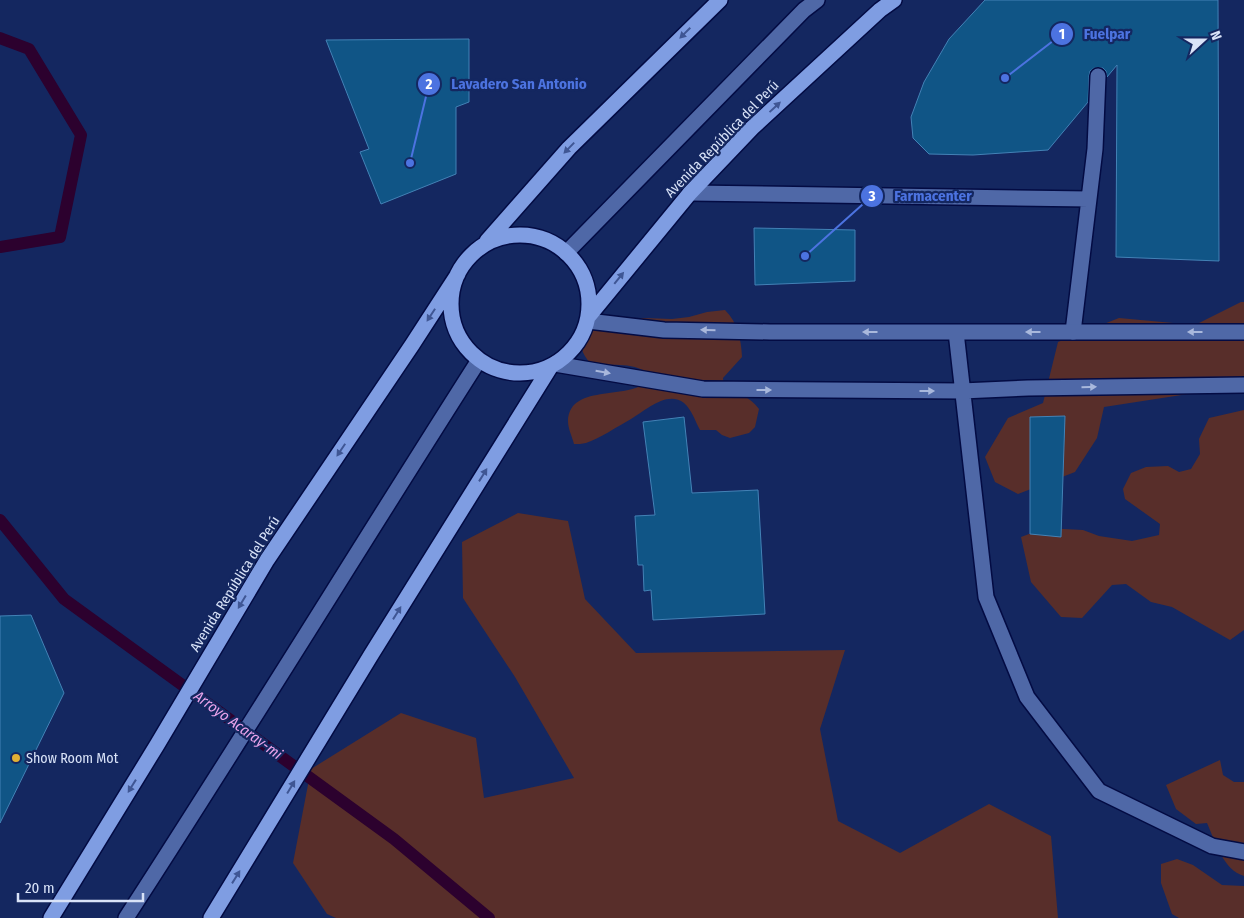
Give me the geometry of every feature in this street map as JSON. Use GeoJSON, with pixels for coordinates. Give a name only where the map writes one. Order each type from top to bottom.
{"type":"FeatureCollection","features":[{"type":"Feature","properties":{"kind":"highway"},"geometry":{"type":"LineString","coordinates":[[482,246],[503,236],[522,234],[542,238],[560,247],[574,260],[584,278],[589,296],[588,319],[581,338],[569,353],[553,365],[532,373],[514,373],[495,369],[479,360],[465,346],[456,330],[451,311],[452,292],[458,274],[482,246],[569,148],[720,0]]}},
{"type":"Feature","properties":{"kind":"highway","name":"Avenida República del Perú"},"geometry":{"type":"LineString","coordinates":[[588,319],[690,193],[752,128],[880,10],[894,0]]}},
{"type":"Feature","properties":{"kind":"highway","name":"Avenida República del Perú"},"geometry":{"type":"LineString","coordinates":[[51,918],[267,560],[458,274]]}},
{"type":"Feature","properties":{"kind":"highway"},"geometry":{"type":"LineString","coordinates":[[210,918],[371,655],[553,365]]}},
{"type":"Feature","properties":{"kind":"street"},"geometry":{"type":"LineString","coordinates":[[566,252],[816,0]]}},
{"type":"Feature","properties":{"kind":"street"},"geometry":{"type":"LineString","coordinates":[[1073,332],[1095,149],[1098,76]]}},
{"type":"Feature","properties":{"kind":"street"},"geometry":{"type":"LineString","coordinates":[[690,193],[1089,199]]}},
{"type":"Feature","properties":{"kind":"street"},"geometry":{"type":"LineString","coordinates":[[588,319],[664,330],[1244,332]]}},
{"type":"Feature","properties":{"kind":"street"},"geometry":{"type":"LineString","coordinates":[[956,332],[986,597],[1027,697],[1099,791],[1212,846],[1244,852]]}},
{"type":"Feature","properties":{"kind":"street"},"geometry":{"type":"LineString","coordinates":[[126,918],[220,774],[323,606],[479,360]]}},
{"type":"Feature","properties":{"kind":"street"},"geometry":{"type":"LineString","coordinates":[[553,365],[703,389],[962,391],[1028,388],[1244,385]]}},
{"type":"Feature","properties":{"kind":"shaded area"},"geometry":{"type":"Polygon","coordinates":[[[1244,302],[1244,391],[1201,392],[1104,407],[1097,438],[1075,472],[1018,494],[995,482],[985,457],[1008,418],[1043,403],[1058,342],[1119,318],[1195,325],[1244,302]]]}},
{"type":"Feature","properties":{"kind":"shaded area"},"geometry":{"type":"Polygon","coordinates":[[[725,310],[733,320],[738,332],[742,357],[723,378],[724,387],[748,398],[759,409],[755,427],[749,433],[730,438],[716,430],[700,430],[687,406],[684,403],[671,399],[656,403],[597,439],[582,444],[574,444],[568,421],[571,409],[579,401],[590,396],[632,389],[644,385],[653,377],[639,368],[631,366],[591,364],[582,349],[582,345],[583,340],[594,326],[643,318],[672,319],[689,317],[725,310]]]}},
{"type":"Feature","properties":{"kind":"shaded area"},"geometry":{"type":"Polygon","coordinates":[[[1244,410],[1244,630],[1230,640],[1172,607],[1151,602],[1126,584],[1112,585],[1082,618],[1061,617],[1031,582],[1021,537],[1045,528],[1083,530],[1099,536],[1132,541],[1159,535],[1160,524],[1125,499],[1123,489],[1131,473],[1146,467],[1168,466],[1179,472],[1191,469],[1200,454],[1199,439],[1209,418],[1244,410]]]}},
{"type":"Feature","properties":{"kind":"shaded area"},"geometry":{"type":"Polygon","coordinates":[[[518,513],[568,521],[585,599],[636,653],[845,650],[820,729],[838,821],[900,853],[989,804],[1051,836],[1058,918],[336,918],[327,914],[293,863],[311,769],[401,713],[476,738],[484,798],[574,778],[515,677],[463,598],[462,542],[518,513]]]}},
{"type":"Feature","properties":{"kind":"shaded area"},"geometry":{"type":"Polygon","coordinates":[[[1220,760],[1223,775],[1234,782],[1244,782],[1244,876],[1230,868],[1225,861],[1207,823],[1196,824],[1176,809],[1166,785],[1220,760]]]}},
{"type":"Feature","properties":{"kind":"shaded area"},"geometry":{"type":"Polygon","coordinates":[[[1177,859],[1193,865],[1222,885],[1244,886],[1244,918],[1179,918],[1172,914],[1161,883],[1161,864],[1177,859]]]}},
{"type":"Feature","properties":{"kind":"building"},"geometry":{"type":"Polygon","coordinates":[[[985,0],[1218,0],[1219,261],[1116,257],[1117,65],[1107,77],[1106,71],[1103,68],[1094,68],[1090,71],[1088,102],[1048,150],[973,155],[929,154],[913,138],[911,117],[924,82],[949,39],[985,0]]]}},
{"type":"Feature","properties":{"kind":"building"},"geometry":{"type":"Polygon","coordinates":[[[469,39],[469,102],[456,107],[456,174],[381,204],[360,152],[369,149],[326,40],[469,39]]]}},
{"type":"Feature","properties":{"kind":"building"},"geometry":{"type":"Polygon","coordinates":[[[754,228],[855,230],[855,281],[755,285],[754,228]]]}},
{"type":"Feature","properties":{"kind":"building"},"geometry":{"type":"Polygon","coordinates":[[[1065,416],[1061,537],[1030,534],[1030,417],[1065,416]]]}},
{"type":"Feature","properties":{"kind":"building"},"geometry":{"type":"Polygon","coordinates":[[[684,417],[692,493],[758,490],[765,614],[653,620],[651,590],[644,591],[643,565],[638,565],[635,516],[655,515],[643,422],[684,417]]]}},
{"type":"Feature","properties":{"kind":"building","name":"Show Room Mot"},"geometry":{"type":"Polygon","coordinates":[[[31,615],[64,693],[0,823],[0,616],[31,615]]]}},
{"type":"Feature","properties":{"kind":"waterway","name":"Arroyo Acaray-mi"},"geometry":{"type":"LineString","coordinates":[[0,38],[29,49],[81,135],[60,237],[0,247]]}},
{"type":"Feature","properties":{"kind":"waterway","name":"Arroyo Acaray-mi"},"geometry":{"type":"LineString","coordinates":[[0,520],[64,599],[394,839],[489,918]]}},
{"type":"Feature","properties":{"kind":"place","name":"Fuelpar"},"geometry":{"type":"Point","coordinates":[1005,78]}},
{"type":"Feature","properties":{"kind":"place","name":"Lavadero San Antonio"},"geometry":{"type":"Point","coordinates":[410,163]}},
{"type":"Feature","properties":{"kind":"place","name":"Farmacenter"},"geometry":{"type":"Point","coordinates":[805,256]}},
{"type":"Feature","properties":{"kind":"place","name":"Show Room Mot"},"geometry":{"type":"Point","coordinates":[16,758]}}]}
